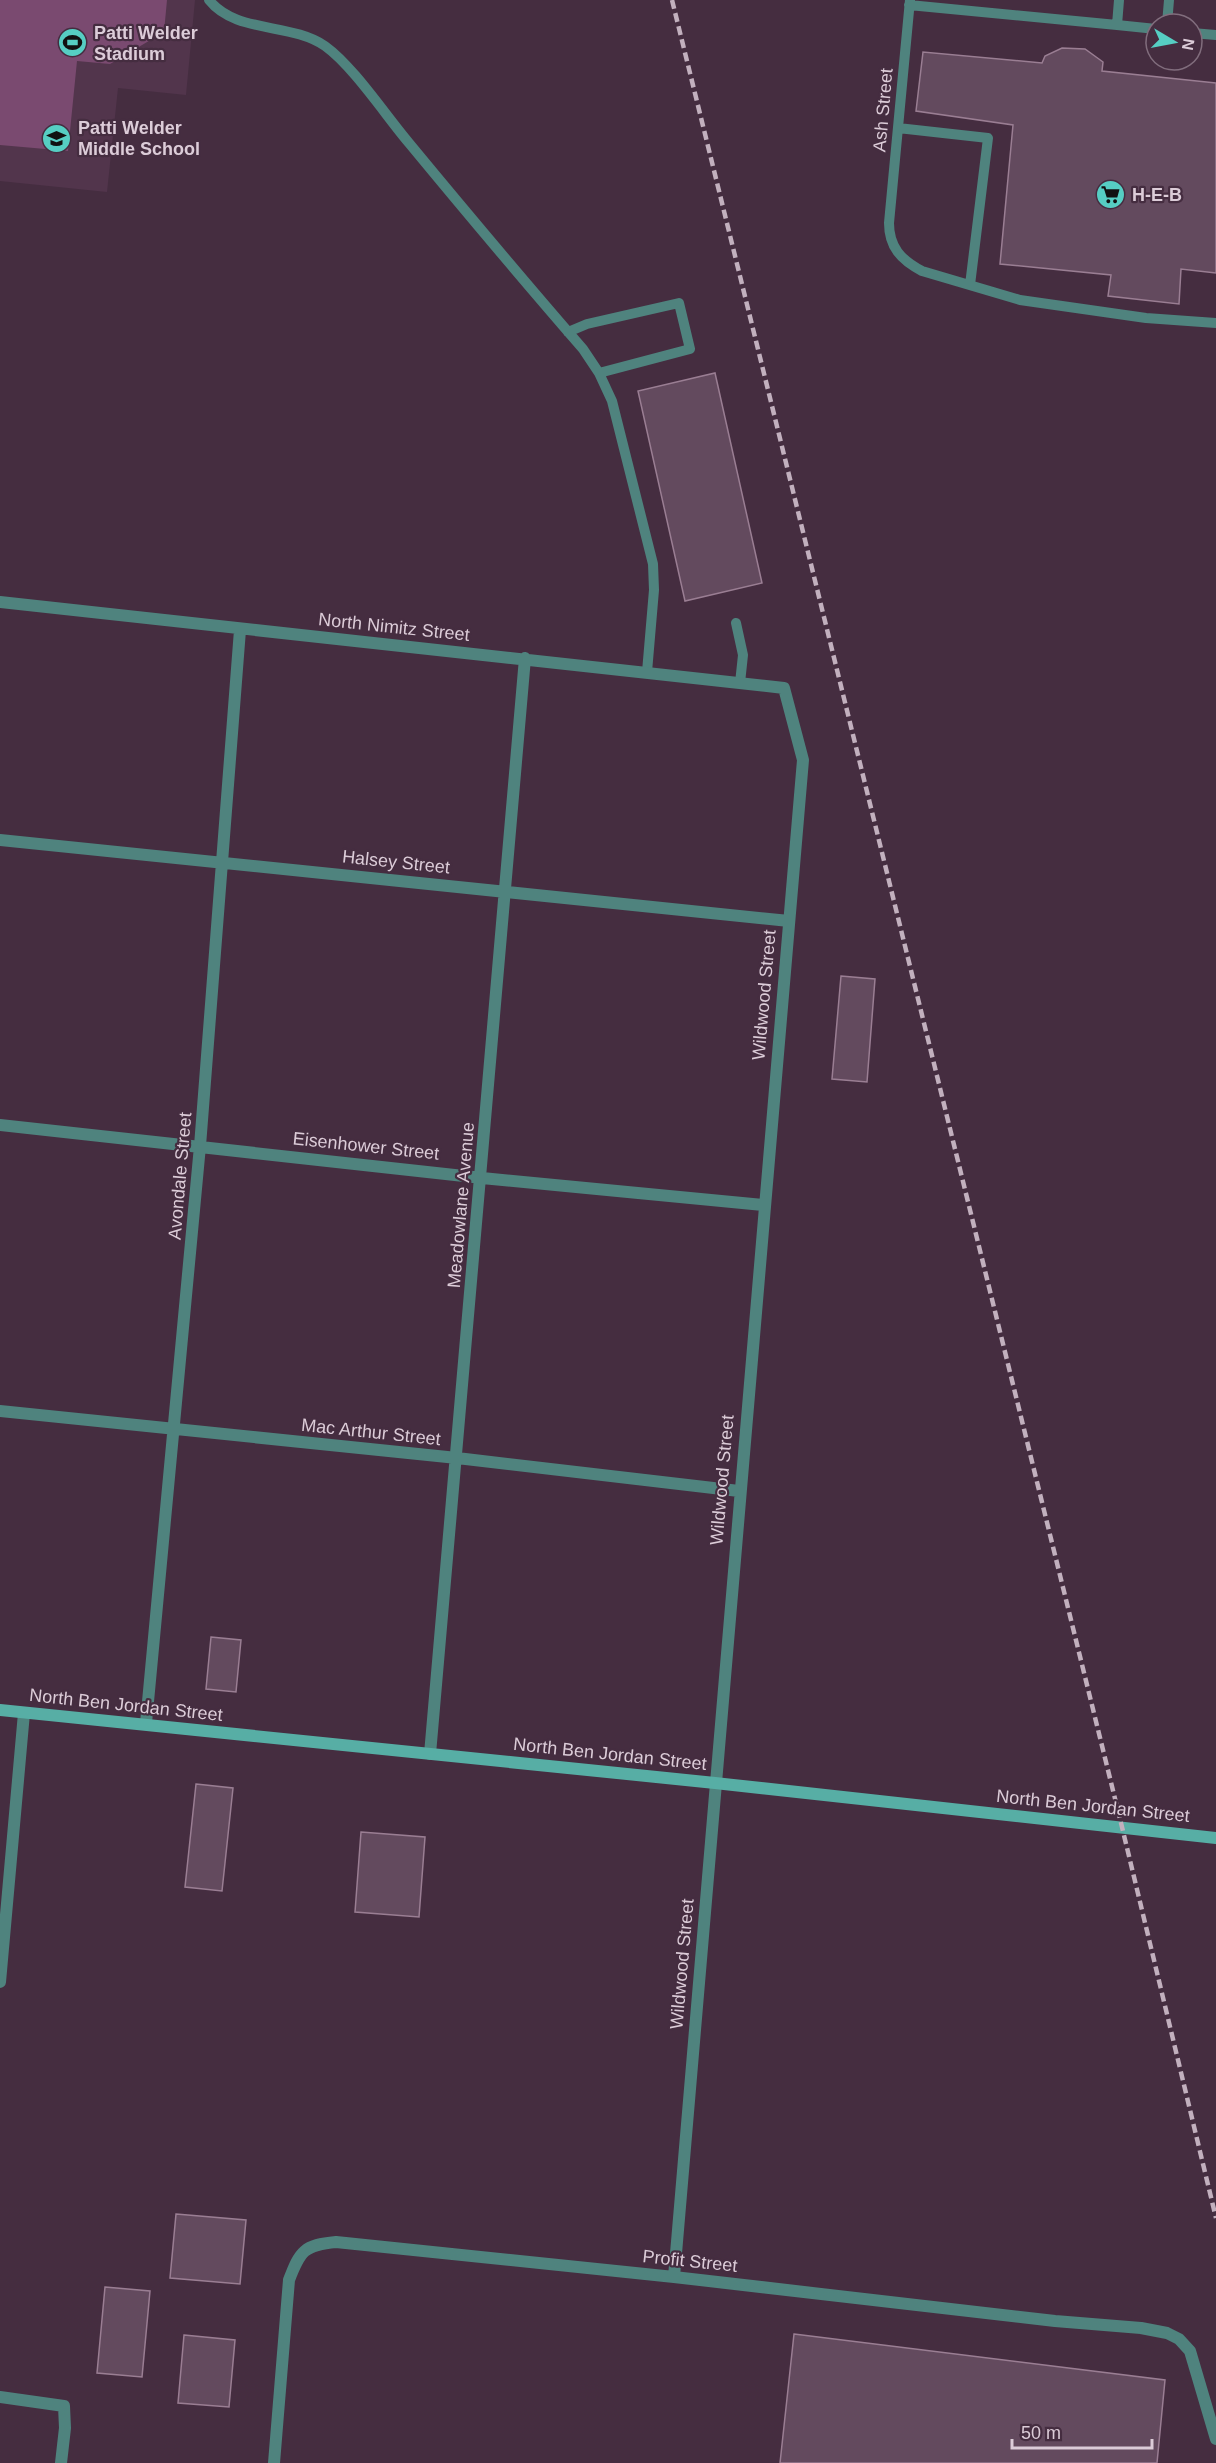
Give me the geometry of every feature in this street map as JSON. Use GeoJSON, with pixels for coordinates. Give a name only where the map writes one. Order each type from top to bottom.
{"type":"FeatureCollection","features":[{"type":"Feature","properties":{"kind":"street","name":"North Nimitz Street"},"geometry":{"type":"LineString","coordinates":[[0,602],[784,688]]}},
{"type":"Feature","properties":{"kind":"street","name":"Avondale Street"},"geometry":{"type":"LineString","coordinates":[[146,1724],[201,1146],[240,630]]}},
{"type":"Feature","properties":{"kind":"street","name":"Meadowlane Avenue"},"geometry":{"type":"LineString","coordinates":[[430,1754],[482,1178],[503,891],[525,658]]}},
{"type":"Feature","properties":{"kind":"street","name":"Wildwood Street"},"geometry":{"type":"LineString","coordinates":[[674,2277],[739,1491],[803,760],[784,688]]}},
{"type":"Feature","properties":{"kind":"street","name":"Halsey Street"},"geometry":{"type":"LineString","coordinates":[[0,840],[789,921]]}},
{"type":"Feature","properties":{"kind":"street","name":"Eisenhower Street"},"geometry":{"type":"LineString","coordinates":[[0,1125],[482,1178],[764,1205]]}},
{"type":"Feature","properties":{"kind":"street","name":"Mac Arthur Street"},"geometry":{"type":"LineString","coordinates":[[0,1411],[457,1458],[739,1491]]}},
{"type":"Feature","properties":{"kind":"street","name":"North Ben Jordan Street"},"geometry":{"type":"LineString","coordinates":[[0,1710],[715,1783],[1216,1838]]}},
{"type":"Feature","properties":{"kind":"street"},"geometry":{"type":"LineString","coordinates":[[0,1982],[24,1713]]}},
{"type":"Feature","properties":{"kind":"street","name":"Profit Street"},"geometry":{"type":"LineString","coordinates":[[274,2463],[289,2280],[298,2256],[316,2244],[336,2242],[674,2277],[1055,2321],[1141,2328],[1167,2333],[1179,2339],[1190,2351],[1216,2439]]}},
{"type":"Feature","properties":{"kind":"street"},"geometry":{"type":"LineString","coordinates":[[0,2397],[64,2406],[65,2428],[61,2463]]}},
{"type":"Feature","properties":{"kind":"lane"},"geometry":{"type":"LineString","coordinates":[[208,0],[217,11],[233,20],[295,33],[324,46],[348,68],[456,201],[568,332],[599,373],[612,401],[653,564],[654,590],[647,672]]}},
{"type":"Feature","properties":{"kind":"lane"},"geometry":{"type":"LineString","coordinates":[[1117,25],[1119,0]]}},
{"type":"Feature","properties":{"kind":"lane"},"geometry":{"type":"LineString","coordinates":[[910,2],[1144,28]]}},
{"type":"Feature","properties":{"kind":"lane","name":"Ash Street"},"geometry":{"type":"LineString","coordinates":[[910,2],[889,236],[892,246],[909,264],[922,271],[970,285]]}},
{"type":"Feature","properties":{"kind":"lane"},"geometry":{"type":"LineString","coordinates":[[898,128],[988,138],[970,285],[1020,300],[1146,318],[1216,323]]}},
{"type":"Feature","properties":{"kind":"lane"},"geometry":{"type":"LineString","coordinates":[[568,332],[587,324],[679,303],[690,349],[599,373]]}},
{"type":"Feature","properties":{"kind":"lane"},"geometry":{"type":"LineString","coordinates":[[736,623],[742,655],[740,683]]}},
{"type":"Feature","properties":{"kind":"shaded area","name":"Patti Welder Middle School"},"geometry":{"type":"Polygon","coordinates":[[[0,0],[195,0],[186,95],[118,88],[107,192],[0,181],[0,0]]]}},
{"type":"Feature","properties":{"kind":"shaded area"},"geometry":{"type":"Polygon","coordinates":[[[0,0],[167,0],[164,32],[110,64],[77,61],[68,151],[0,145],[0,0]]]}},
{"type":"Feature","properties":{"kind":"building","name":"H-E-B"},"geometry":{"type":"Polygon","coordinates":[[[1062,48],[1085,49],[1103,62],[1102,71],[1216,83],[1216,273],[1181,269],[1179,304],[1108,296],[1111,275],[1000,264],[1013,125],[916,111],[923,52],[1042,63],[1045,56],[1062,48]]]}},
{"type":"Feature","properties":{"kind":"building"},"geometry":{"type":"Polygon","coordinates":[[[715,373],[762,583],[685,601],[638,391],[715,373]]]}},
{"type":"Feature","properties":{"kind":"building"},"geometry":{"type":"Polygon","coordinates":[[[841,976],[875,979],[867,1082],[832,1079],[841,976]]]}},
{"type":"Feature","properties":{"kind":"building"},"geometry":{"type":"Polygon","coordinates":[[[211,1637],[241,1640],[236,1692],[206,1689],[211,1637]]]}},
{"type":"Feature","properties":{"kind":"building"},"geometry":{"type":"Polygon","coordinates":[[[196,1784],[233,1788],[222,1891],[185,1887],[196,1784]]]}},
{"type":"Feature","properties":{"kind":"building"},"geometry":{"type":"Polygon","coordinates":[[[361,1832],[425,1837],[419,1917],[355,1912],[361,1832]]]}},
{"type":"Feature","properties":{"kind":"building"},"geometry":{"type":"Polygon","coordinates":[[[176,2214],[246,2220],[240,2284],[170,2278],[176,2214]]]}},
{"type":"Feature","properties":{"kind":"building"},"geometry":{"type":"Polygon","coordinates":[[[105,2287],[150,2291],[142,2377],[97,2373],[105,2287]]]}},
{"type":"Feature","properties":{"kind":"building"},"geometry":{"type":"Polygon","coordinates":[[[794,2334],[1165,2380],[1157,2463],[780,2463],[794,2334]]]}},
{"type":"Feature","properties":{"kind":"building"},"geometry":{"type":"Polygon","coordinates":[[[184,2335],[235,2340],[229,2407],[178,2403],[184,2335]]]}},
{"type":"Feature","properties":{"kind":"railway"},"geometry":{"type":"LineString","coordinates":[[672,0],[1122,1827],[1216,2218]]}},
{"type":"Feature","properties":{"kind":"place","name":"Patti Welder Stadium"},"geometry":{"type":"Point","coordinates":[73,43]}},
{"type":"Feature","properties":{"kind":"place","name":"Patti Welder Middle School"},"geometry":{"type":"Point","coordinates":[57,138]}},
{"type":"Feature","properties":{"kind":"place","name":"H-E-B"},"geometry":{"type":"Point","coordinates":[1111,195]}}]}
